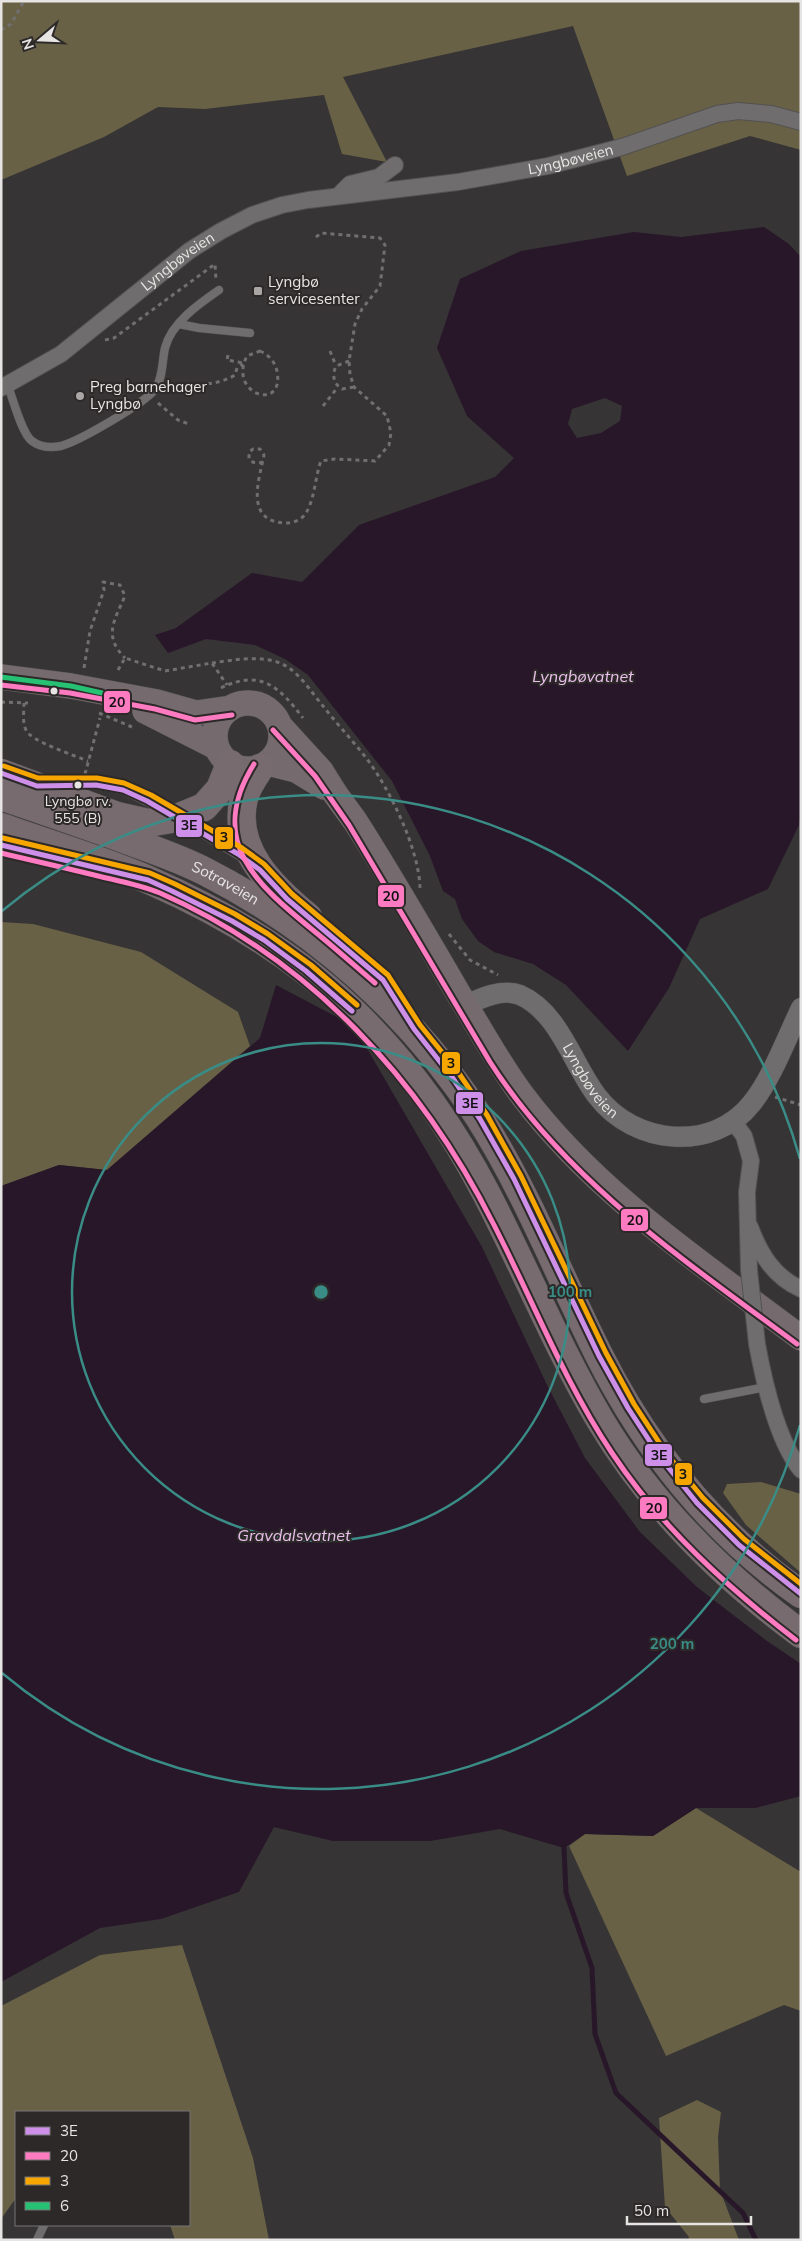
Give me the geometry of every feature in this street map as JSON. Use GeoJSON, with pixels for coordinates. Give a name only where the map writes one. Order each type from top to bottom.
{"type":"FeatureCollection","features":[{"type":"Feature","properties":{"kind":"highway"},"geometry":{"type":"LineString","coordinates":[[1,774],[132,821],[148,823],[177,818],[204,807],[213,799],[220,789],[223,756]]}},
{"type":"Feature","properties":{"kind":"highway"},"geometry":{"type":"LineString","coordinates":[[264,765],[244,797],[242,811],[246,840],[260,870],[287,899],[383,980],[414,1030]]}},
{"type":"Feature","properties":{"kind":"highway","name":"Sotraveien"},"geometry":{"type":"LineString","coordinates":[[1,796],[168,855],[205,872],[281,916],[329,950],[374,990],[414,1030],[452,1077],[480,1119],[514,1179],[599,1356],[628,1408],[660,1457],[697,1503],[739,1545],[801,1594]]}},
{"type":"Feature","properties":{"kind":"highway","name":"Sotraveien"},"geometry":{"type":"LineString","coordinates":[[1,828],[148,880],[232,921],[264,940],[306,971],[350,1009],[392,1052],[454,1138],[481,1183],[570,1367],[601,1422],[633,1470],[672,1521],[717,1566],[763,1606],[801,1634]]}},
{"type":"Feature","properties":{"kind":"highway"},"geometry":{"type":"LineString","coordinates":[[1,845],[148,880]]}},
{"type":"Feature","properties":{"kind":"main road"},"geometry":{"type":"LineString","coordinates":[[1,677],[71,686],[96,701],[156,715],[223,756],[239,769],[264,765],[296,770],[336,796]]}},
{"type":"Feature","properties":{"kind":"main road"},"geometry":{"type":"LineString","coordinates":[[96,701],[157,702],[196,713],[229,696]]}},
{"type":"Feature","properties":{"kind":"main road"},"geometry":{"type":"LineString","coordinates":[[229,696],[242,704],[259,705],[273,715],[279,725],[321,771],[381,862],[503,1069],[523,1096],[571,1152],[597,1178],[697,1259],[801,1338]]}},
{"type":"Feature","properties":{"kind":"main road"},"geometry":{"type":"LineString","coordinates":[[223,756],[214,736],[229,696]]}},
{"type":"Feature","properties":{"kind":"main road"},"geometry":{"type":"LineString","coordinates":[[264,765],[279,748],[281,736],[279,725]]}},
{"type":"Feature","properties":{"kind":"street","name":"Lyngbøveien"},"geometry":{"type":"LineString","coordinates":[[4,387],[61,354],[189,252],[221,231],[252,215],[282,205],[458,182],[548,166],[622,147],[717,114],[738,111],[771,114],[801,122]]}},
{"type":"Feature","properties":{"kind":"street"},"geometry":{"type":"LineString","coordinates":[[336,198],[350,184],[379,177],[395,165]]}},
{"type":"Feature","properties":{"kind":"street","name":"Lyngbøveien"},"geometry":{"type":"LineString","coordinates":[[466,1005],[486,996],[500,993],[520,995],[549,1018],[598,1098],[611,1111],[634,1128],[657,1135],[683,1136],[709,1132],[733,1121],[748,1108],[761,1090],[801,1008]]}},
{"type":"Feature","properties":{"kind":"street"},"geometry":{"type":"LineString","coordinates":[[733,1121],[744,1136],[751,1161],[746,1217],[749,1270],[758,1344],[766,1387],[785,1441],[795,1463],[801,1470]]}},
{"type":"Feature","properties":{"kind":"street"},"geometry":{"type":"LineString","coordinates":[[746,1217],[758,1245],[772,1268],[786,1282],[801,1289]]}},
{"type":"Feature","properties":{"kind":"lane"},"geometry":{"type":"LineString","coordinates":[[149,396],[157,387],[165,346],[179,324],[200,303],[219,290]]}},
{"type":"Feature","properties":{"kind":"lane"},"geometry":{"type":"LineString","coordinates":[[179,324],[250,333]]}},
{"type":"Feature","properties":{"kind":"lane","name":"Lyngbøveien"},"geometry":{"type":"LineString","coordinates":[[4,387],[29,439],[45,448],[62,445],[105,424],[149,396]]}},
{"type":"Feature","properties":{"kind":"lane"},"geometry":{"type":"LineString","coordinates":[[177,818],[238,854],[260,870]]}},
{"type":"Feature","properties":{"kind":"lane"},"geometry":{"type":"LineString","coordinates":[[704,1399],[766,1387]]}},
{"type":"Feature","properties":{"kind":"lane"},"geometry":{"type":"LineString","coordinates":[[37,2240],[44,2226]]}},
{"type":"Feature","properties":{"kind":"path"},"geometry":{"type":"LineString","coordinates":[[1,30],[12,24],[24,1]]}},
{"type":"Feature","properties":{"kind":"path"},"geometry":{"type":"LineString","coordinates":[[263,462],[257,464],[253,462],[249,459],[249,452],[254,449],[260,449],[264,455],[263,462],[256,491],[258,503],[263,513],[272,521],[294,522],[306,514],[321,461],[335,459],[375,461],[389,445],[391,434],[386,416],[354,387],[350,374],[349,360],[355,324],[362,309],[380,286],[385,245],[380,238],[321,233],[315,238]]}},
{"type":"Feature","properties":{"kind":"path","name":"Lyngbøveien"},"geometry":{"type":"LineString","coordinates":[[88,334],[100,340],[114,338],[215,264],[216,273]]}},
{"type":"Feature","properties":{"kind":"path"},"geometry":{"type":"LineString","coordinates":[[192,386],[214,384],[235,376],[237,368],[243,364],[247,356],[260,351],[268,355],[276,366],[277,388],[273,393],[265,396],[250,390],[245,383],[243,364]]}},
{"type":"Feature","properties":{"kind":"path"},"geometry":{"type":"LineString","coordinates":[[330,351],[336,366],[334,376],[338,387]]}},
{"type":"Feature","properties":{"kind":"path"},"geometry":{"type":"LineString","coordinates":[[228,355],[228,360],[243,364]]}},
{"type":"Feature","properties":{"kind":"path"},"geometry":{"type":"LineString","coordinates":[[336,366],[349,360]]}},
{"type":"Feature","properties":{"kind":"path"},"geometry":{"type":"LineString","coordinates":[[338,387],[348,390],[354,387]]}},
{"type":"Feature","properties":{"kind":"path"},"geometry":{"type":"LineString","coordinates":[[323,406],[338,387]]}},
{"type":"Feature","properties":{"kind":"path"},"geometry":{"type":"LineString","coordinates":[[149,396],[178,420],[190,424]]}},
{"type":"Feature","properties":{"kind":"path"},"geometry":{"type":"LineString","coordinates":[[83,674],[90,631],[104,590],[103,582],[120,584],[125,596],[114,621],[110,637],[124,658],[165,671],[231,660],[267,660],[282,664],[307,686],[367,760],[382,784],[415,852],[420,872],[420,888]]}},
{"type":"Feature","properties":{"kind":"path"},"geometry":{"type":"LineString","coordinates":[[118,670],[124,658]]}},
{"type":"Feature","properties":{"kind":"path"},"geometry":{"type":"LineString","coordinates":[[212,663],[229,696]]}},
{"type":"Feature","properties":{"kind":"path"},"geometry":{"type":"LineString","coordinates":[[96,701],[139,730]]}},
{"type":"Feature","properties":{"kind":"path"},"geometry":{"type":"LineString","coordinates":[[1,702],[32,703]]}},
{"type":"Feature","properties":{"kind":"path"},"geometry":{"type":"LineString","coordinates":[[24,703],[24,725],[31,737],[88,761]]}},
{"type":"Feature","properties":{"kind":"path"},"geometry":{"type":"LineString","coordinates":[[85,774],[100,718]]}},
{"type":"Feature","properties":{"kind":"path"},"geometry":{"type":"LineString","coordinates":[[498,974],[508,976]]}},
{"type":"Feature","properties":{"kind":"shaded area"},"geometry":{"type":"Polygon","coordinates":[[[1,1],[801,1],[801,150],[750,136],[627,176],[573,26],[343,77],[387,162],[342,154],[324,95],[205,109],[158,107],[104,137],[1,180],[1,1]]]}},
{"type":"Feature","properties":{"kind":"shaded area"},"geometry":{"type":"Polygon","coordinates":[[[1,922],[33,924],[141,952],[238,1012],[250,1046],[107,1170],[59,1165],[1,1186],[1,922]]]}},
{"type":"Feature","properties":{"kind":"shaded area"},"geometry":{"type":"Polygon","coordinates":[[[761,1482],[801,1494],[801,1573],[746,1525],[723,1493],[727,1484],[761,1482]]]}},
{"type":"Feature","properties":{"kind":"shaded area"},"geometry":{"type":"Polygon","coordinates":[[[696,1808],[801,1872],[801,2011],[784,2005],[666,2056],[569,1846],[585,1834],[653,1836],[696,1808]]]}},
{"type":"Feature","properties":{"kind":"shaded area"},"geometry":{"type":"Polygon","coordinates":[[[182,1945],[253,2158],[269,2240],[175,2240],[170,2226],[190,2226],[190,2111],[15,2111],[15,2199],[1,2219],[1,2006],[100,1955],[182,1945]]]}},
{"type":"Feature","properties":{"kind":"shaded area"},"geometry":{"type":"Polygon","coordinates":[[[697,2100],[721,2112],[718,2137],[720,2190],[739,2240],[688,2240],[689,2237],[665,2207],[659,2118],[697,2100]]]}},
{"type":"Feature","properties":{"kind":"water","name":"Lyngbøvatnet"},"geometry":{"type":"Polygon","coordinates":[[[764,227],[789,244],[801,257],[801,812],[799,825],[768,889],[700,919],[669,988],[628,1051],[566,985],[533,964],[494,952],[478,941],[462,919],[455,899],[443,891],[430,856],[392,781],[308,675],[285,659],[255,645],[206,639],[168,653],[155,635],[176,628],[252,573],[302,582],[359,525],[495,477],[514,458],[467,416],[437,348],[460,279],[521,251],[634,232],[681,237],[764,227]],[[605,398],[572,409],[568,424],[577,438],[601,433],[620,421],[622,406],[605,398]]]}},
{"type":"Feature","properties":{"kind":"water","name":"Gravdalsvatnet"},"geometry":{"type":"Polygon","coordinates":[[[276,985],[354,1026],[482,1247],[547,1385],[585,1458],[640,1532],[697,1587],[767,1641],[801,1664],[801,1796],[755,1808],[696,1808],[653,1836],[585,1834],[564,1848],[500,1829],[430,1841],[333,1841],[274,1827],[239,1892],[161,1919],[100,1928],[1,1982],[1,1186],[59,1165],[107,1170],[260,1038],[276,985]]]}},
{"type":"Feature","properties":{"kind":"waterway"},"geometry":{"type":"LineString","coordinates":[[564,1848],[566,1893],[592,1968],[595,2034],[616,2093],[743,2213],[756,2240]]}},
{"type":"Feature","properties":{"kind":"transit line","name":"6"},"geometry":{"type":"LineString","coordinates":[[1,677],[71,686],[102,693]]}},
{"type":"Feature","properties":{"kind":"transit line","name":"20"},"geometry":{"type":"LineString","coordinates":[[1,685],[70,693],[155,709],[195,720],[232,715]]}},
{"type":"Feature","properties":{"kind":"transit line","name":"20"},"geometry":{"type":"LineString","coordinates":[[273,730],[315,776],[349,825],[490,1062],[520,1105],[554,1145],[591,1182],[671,1250],[797,1344]]}},
{"type":"Feature","properties":{"kind":"transit line","name":"20"},"geometry":{"type":"LineString","coordinates":[[254,764],[240,791],[235,816],[237,838],[244,859],[273,896],[375,983]]}},
{"type":"Feature","properties":{"kind":"transit line","name":"3"},"geometry":{"type":"LineString","coordinates":[[4,766],[38,778],[97,778],[124,783],[151,795],[242,848],[264,864],[292,894],[388,975],[420,1025],[458,1072],[487,1115],[521,1176],[606,1353],[634,1404],[666,1453],[703,1498],[744,1539],[801,1584]]}},
{"type":"Feature","properties":{"kind":"transit line","name":"3E"},"geometry":{"type":"LineString","coordinates":[[1,773],[37,786],[96,785],[123,790],[147,801],[238,854],[260,870],[287,899],[383,980],[414,1029],[452,1077],[480,1119],[514,1179],[599,1356],[628,1408],[660,1457],[697,1503],[739,1545],[801,1594]]}},
{"type":"Feature","properties":{"kind":"transit line","name":"3"},"geometry":{"type":"LineString","coordinates":[[3,838],[150,873],[175,884],[235,914],[268,934],[311,965],[357,1005]]}},
{"type":"Feature","properties":{"kind":"transit line","name":"3E"},"geometry":{"type":"LineString","coordinates":[[1,845],[148,880],[172,891],[232,921],[264,940],[306,971],[352,1011]]}},
{"type":"Feature","properties":{"kind":"transit line","name":"20"},"geometry":{"type":"LineString","coordinates":[[1,853],[129,883],[160,893],[214,920],[265,952],[312,989],[356,1029],[396,1074],[432,1121],[465,1172],[494,1225],[579,1398],[612,1453],[631,1480],[696,1554],[745,1599],[796,1640]]}},
{"type":"Feature","properties":{"kind":"place","name":"Lyngbø servicesenter"},"geometry":{"type":"Point","coordinates":[258,291]}},
{"type":"Feature","properties":{"kind":"place","name":"Preg barnehager Lyngbø"},"geometry":{"type":"Point","coordinates":[80,396]}},
{"type":"Feature","properties":{"kind":"place","name":"Lyngbø rv. 555 (B)"},"geometry":{"type":"Point","coordinates":[78,785]}}]}
